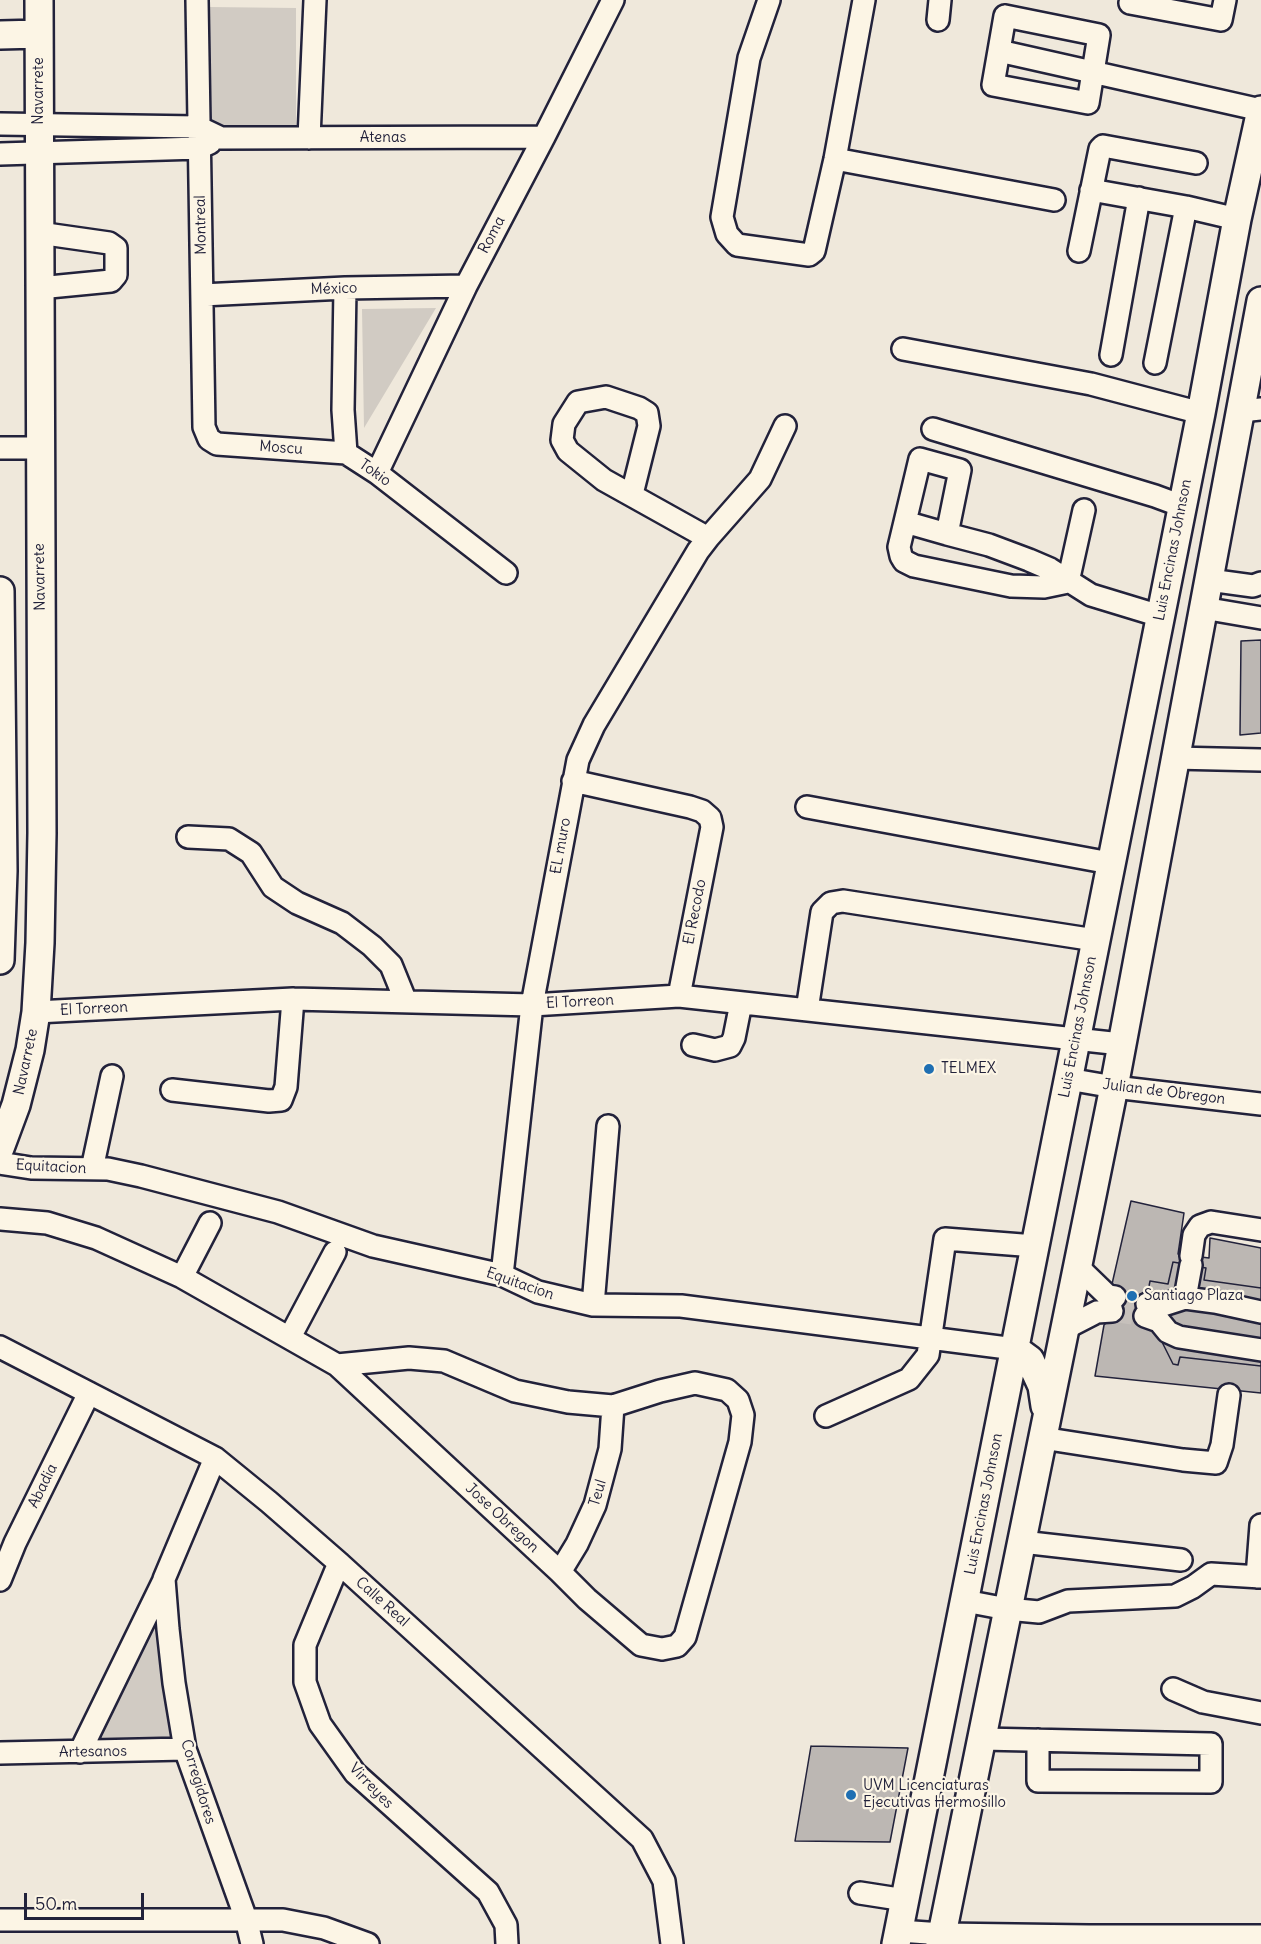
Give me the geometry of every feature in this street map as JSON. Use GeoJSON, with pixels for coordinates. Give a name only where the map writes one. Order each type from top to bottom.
{"type":"FeatureCollection","features":[{"type":"Feature","properties":{"kind":"main road","name":"Navarrete"},"geometry":{"type":"LineString","coordinates":[[0,1148],[16,1105],[30,1050],[36,1012],[40,943],[42,718],[39,448],[39,0]]}},
{"type":"Feature","properties":{"kind":"main road"},"geometry":{"type":"LineString","coordinates":[[0,35],[39,34]]}},
{"type":"Feature","properties":{"kind":"main road","name":"Luis Encinas Johnson"},"geometry":{"type":"LineString","coordinates":[[898,1937],[1201,413],[1237,219],[1261,110]]}},
{"type":"Feature","properties":{"kind":"main road"},"geometry":{"type":"LineString","coordinates":[[941,1939],[1114,1086],[1203,608],[1251,410],[1261,301]]}},
{"type":"Feature","properties":{"kind":"main road"},"geometry":{"type":"LineString","coordinates":[[0,591],[3,871],[0,960]]}},
{"type":"Feature","properties":{"kind":"main road"},"geometry":{"type":"LineString","coordinates":[[1,623],[10,632],[16,646],[16,702],[19,713],[24,718],[42,718]]}},
{"type":"Feature","properties":{"kind":"main road"},"geometry":{"type":"LineString","coordinates":[[1015,1349],[1030,1360],[1042,1386],[1044,1426]]}},
{"type":"Feature","properties":{"kind":"street","name":"Montreal"},"geometry":{"type":"LineString","coordinates":[[197,0],[204,427],[209,439],[217,444]]}},
{"type":"Feature","properties":{"kind":"street"},"geometry":{"type":"LineString","coordinates":[[309,138],[315,0]]}},
{"type":"Feature","properties":{"kind":"street","name":"Roma"},"geometry":{"type":"LineString","coordinates":[[377,473],[466,286],[613,0]]}},
{"type":"Feature","properties":{"kind":"street"},"geometry":{"type":"LineString","coordinates":[[769,0],[749,58],[722,217],[727,234],[737,245],[809,255],[814,251],[835,159],[864,0]]}},
{"type":"Feature","properties":{"kind":"street"},"geometry":{"type":"LineString","coordinates":[[1131,0],[1130,3],[1221,20],[1225,0]]}},
{"type":"Feature","properties":{"kind":"street"},"geometry":{"type":"LineString","coordinates":[[1005,16],[1099,35],[1088,103],[993,85],[999,51],[1005,16]]}},
{"type":"Feature","properties":{"kind":"street"},"geometry":{"type":"LineString","coordinates":[[999,51],[1261,110]]}},
{"type":"Feature","properties":{"kind":"street","name":"Atenas"},"geometry":{"type":"LineString","coordinates":[[0,124],[198,127],[221,138]]}},
{"type":"Feature","properties":{"kind":"street","name":"Atenas"},"geometry":{"type":"LineString","coordinates":[[0,154],[199,148],[221,138],[544,137]]}},
{"type":"Feature","properties":{"kind":"street"},"geometry":{"type":"LineString","coordinates":[[1079,251],[1100,149],[1103,146],[1196,163]]}},
{"type":"Feature","properties":{"kind":"street"},"geometry":{"type":"LineString","coordinates":[[835,159],[1054,200]]}},
{"type":"Feature","properties":{"kind":"street"},"geometry":{"type":"LineString","coordinates":[[1091,190],[1186,207],[1237,219]]}},
{"type":"Feature","properties":{"kind":"street"},"geometry":{"type":"LineString","coordinates":[[1111,355],[1139,198]]}},
{"type":"Feature","properties":{"kind":"street"},"geometry":{"type":"LineString","coordinates":[[1155,363],[1186,207]]}},
{"type":"Feature","properties":{"kind":"street"},"geometry":{"type":"LineString","coordinates":[[39,233],[109,243],[116,248],[116,275],[111,281],[39,288]]}},
{"type":"Feature","properties":{"kind":"street","name":"México"},"geometry":{"type":"LineString","coordinates":[[202,295],[345,288],[466,286]]}},
{"type":"Feature","properties":{"kind":"street","name":"Tokio"},"geometry":{"type":"LineString","coordinates":[[345,288],[343,410],[346,453],[377,473],[506,573]]}},
{"type":"Feature","properties":{"kind":"street"},"geometry":{"type":"LineString","coordinates":[[903,349],[1091,384],[1201,413]]}},
{"type":"Feature","properties":{"kind":"street"},"geometry":{"type":"LineString","coordinates":[[632,495],[649,426],[647,413],[606,397],[578,402],[564,424],[562,440],[567,451],[604,480],[708,538]]}},
{"type":"Feature","properties":{"kind":"street","name":"EL muro"},"geometry":{"type":"LineString","coordinates":[[502,1275],[532,1005],[578,760],[594,725],[698,551],[760,479],[785,426]]}},
{"type":"Feature","properties":{"kind":"street"},"geometry":{"type":"LineString","coordinates":[[933,429],[1144,492],[1182,506]]}},
{"type":"Feature","properties":{"kind":"street","name":"Moscu"},"geometry":{"type":"LineString","coordinates":[[217,444],[346,453]]}},
{"type":"Feature","properties":{"kind":"street"},"geometry":{"type":"LineString","coordinates":[[0,448],[39,448]]}},
{"type":"Feature","properties":{"kind":"street"},"geometry":{"type":"LineString","coordinates":[[947,534],[960,470],[920,459],[899,547],[900,556],[904,561],[914,566],[1011,586],[1044,587],[1068,582]]}},
{"type":"Feature","properties":{"kind":"street"},"geometry":{"type":"LineString","coordinates":[[1068,582],[1084,510]]}},
{"type":"Feature","properties":{"kind":"street"},"geometry":{"type":"LineString","coordinates":[[905,522],[989,545],[1050,569],[1091,595],[1160,616]]}},
{"type":"Feature","properties":{"kind":"street"},"geometry":{"type":"LineString","coordinates":[[1209,580],[1252,586],[1261,583]]}},
{"type":"Feature","properties":{"kind":"street"},"geometry":{"type":"LineString","coordinates":[[1203,608],[1261,618]]}},
{"type":"Feature","properties":{"kind":"street"},"geometry":{"type":"LineString","coordinates":[[1174,758],[1261,760]]}},
{"type":"Feature","properties":{"kind":"street","name":"El Recodo"},"geometry":{"type":"LineString","coordinates":[[573,781],[702,811],[710,818],[712,827],[679,996]]}},
{"type":"Feature","properties":{"kind":"street"},"geometry":{"type":"LineString","coordinates":[[807,807],[1110,863]]}},
{"type":"Feature","properties":{"kind":"street"},"geometry":{"type":"LineString","coordinates":[[188,837],[229,839],[251,852],[273,887],[297,903],[342,923],[372,946],[391,965],[406,1002]]}},
{"type":"Feature","properties":{"kind":"street"},"geometry":{"type":"LineString","coordinates":[[807,1010],[822,912],[831,903],[843,901],[1095,940]]}},
{"type":"Feature","properties":{"kind":"street","name":"El Torreon"},"geometry":{"type":"LineString","coordinates":[[36,1012],[293,999],[532,1005],[679,996],[1121,1044]]}},
{"type":"Feature","properties":{"kind":"street"},"geometry":{"type":"LineString","coordinates":[[172,1090],[269,1101],[281,1100],[286,1088],[293,999]]}},
{"type":"Feature","properties":{"kind":"street"},"geometry":{"type":"LineString","coordinates":[[693,1045],[715,1050],[730,1047],[741,1003]]}},
{"type":"Feature","properties":{"kind":"street"},"geometry":{"type":"LineString","coordinates":[[92,1169],[112,1076]]}},
{"type":"Feature","properties":{"kind":"street","name":"Julian de Obregon"},"geometry":{"type":"LineString","coordinates":[[1068,1079],[1261,1104]]}},
{"type":"Feature","properties":{"kind":"street"},"geometry":{"type":"LineString","coordinates":[[593,1305],[608,1126]]}},
{"type":"Feature","properties":{"kind":"street","name":"Equitacion"},"geometry":{"type":"LineString","coordinates":[[0,1163],[31,1168],[108,1169],[141,1176],[278,1212],[373,1246],[502,1275],[538,1292],[593,1305],[681,1305],[1015,1349]]}},
{"type":"Feature","properties":{"kind":"street","name":"Jose Obregon"},"geometry":{"type":"LineString","coordinates":[[0,1219],[47,1223],[96,1238],[182,1277],[337,1365],[560,1572],[586,1599],[641,1645],[662,1649],[677,1646],[685,1637],[691,1620],[740,1442],[743,1415],[738,1400],[727,1390],[695,1383],[613,1406]]}},
{"type":"Feature","properties":{"kind":"street"},"geometry":{"type":"LineString","coordinates":[[1185,1298],[1194,1235],[1200,1226],[1210,1222],[1261,1230]]}},
{"type":"Feature","properties":{"kind":"street"},"geometry":{"type":"LineString","coordinates":[[182,1277],[210,1223]]}},
{"type":"Feature","properties":{"kind":"street"},"geometry":{"type":"LineString","coordinates":[[826,1416],[909,1379],[928,1355],[945,1239],[1035,1246]]}},
{"type":"Feature","properties":{"kind":"street"},"geometry":{"type":"LineString","coordinates":[[290,1337],[335,1252]]}},
{"type":"Feature","properties":{"kind":"street"},"geometry":{"type":"LineString","coordinates":[[1064,1329],[1114,1304],[1077,1266]]}},
{"type":"Feature","properties":{"kind":"street"},"geometry":{"type":"LineString","coordinates":[[1261,1312],[1185,1298],[1153,1312],[1168,1332],[1179,1337],[1261,1350]]}},
{"type":"Feature","properties":{"kind":"street","name":"Calle Real"},"geometry":{"type":"LineString","coordinates":[[0,1347],[215,1458],[339,1563],[642,1839],[664,1881],[672,1944]]}},
{"type":"Feature","properties":{"kind":"street"},"geometry":{"type":"LineString","coordinates":[[337,1365],[409,1358],[444,1361],[515,1391],[568,1402],[613,1406]]}},
{"type":"Feature","properties":{"kind":"street","name":"Abadia"},"geometry":{"type":"LineString","coordinates":[[0,1580],[15,1543],[88,1393]]}},
{"type":"Feature","properties":{"kind":"street"},"geometry":{"type":"LineString","coordinates":[[1044,1426],[1183,1460],[1216,1463],[1222,1445],[1228,1395]]}},
{"type":"Feature","properties":{"kind":"street","name":"Teul"},"geometry":{"type":"LineString","coordinates":[[560,1572],[577,1544],[595,1505],[610,1449],[613,1406]]}},
{"type":"Feature","properties":{"kind":"street","name":"Corregidores"},"geometry":{"type":"LineString","coordinates":[[80,1752],[164,1579],[215,1458]]}},
{"type":"Feature","properties":{"kind":"street"},"geometry":{"type":"LineString","coordinates":[[965,1601],[1039,1612],[1068,1601],[1175,1596],[1211,1574],[1259,1577],[1261,1525]]}},
{"type":"Feature","properties":{"kind":"street"},"geometry":{"type":"LineString","coordinates":[[1022,1542],[1181,1560]]}},
{"type":"Feature","properties":{"kind":"street","name":"Virreyes"},"geometry":{"type":"LineString","coordinates":[[339,1563],[305,1645],[305,1682],[320,1724],[355,1773],[488,1892],[506,1925],[507,1944]]}},
{"type":"Feature","properties":{"kind":"street","name":"Corregidores"},"geometry":{"type":"LineString","coordinates":[[164,1579],[174,1683],[185,1749],[246,1919],[252,1944]]}},
{"type":"Feature","properties":{"kind":"street"},"geometry":{"type":"LineString","coordinates":[[1173,1689],[1203,1702],[1261,1713]]}},
{"type":"Feature","properties":{"kind":"street"},"geometry":{"type":"LineString","coordinates":[[982,1738],[1211,1744],[1211,1782],[1038,1781],[1038,1740]]}},
{"type":"Feature","properties":{"kind":"street","name":"Artesanos"},"geometry":{"type":"LineString","coordinates":[[0,1753],[185,1749]]}},
{"type":"Feature","properties":{"kind":"street"},"geometry":{"type":"LineString","coordinates":[[860,1893],[905,1900]]}},
{"type":"Feature","properties":{"kind":"street"},"geometry":{"type":"LineString","coordinates":[[0,1920],[283,1920],[324,1928],[368,1944]]}},
{"type":"Feature","properties":{"kind":"street"},"geometry":{"type":"LineString","coordinates":[[898,1937],[1090,1940],[1261,1936]]}},
{"type":"Feature","properties":{"kind":"shaded area"},"geometry":{"type":"Polygon","coordinates":[[[209,7],[296,8],[296,128],[212,128],[209,7]]]}},
{"type":"Feature","properties":{"kind":"shaded area"},"geometry":{"type":"Polygon","coordinates":[[[436,308],[364,428],[362,309],[436,308]]]}},
{"type":"Feature","properties":{"kind":"shaded area"},"geometry":{"type":"Polygon","coordinates":[[[157,1607],[174,1745],[90,1746],[157,1607]]]}},
{"type":"Feature","properties":{"kind":"building"},"geometry":{"type":"Polygon","coordinates":[[[1261,640],[1261,733],[1240,735],[1241,641],[1261,640]]]}},
{"type":"Feature","properties":{"kind":"building","name":"Santiago Plaza"},"geometry":{"type":"Polygon","coordinates":[[[1131,1201],[1184,1213],[1178,1254],[1209,1258],[1210,1238],[1261,1248],[1261,1288],[1204,1280],[1206,1268],[1173,1262],[1168,1284],[1150,1281],[1146,1302],[1153,1324],[1173,1364],[1178,1365],[1180,1357],[1261,1366],[1261,1393],[1095,1376],[1104,1325],[1112,1317],[1119,1295],[1112,1284],[1131,1201]]]}},
{"type":"Feature","properties":{"kind":"building"},"geometry":{"type":"Polygon","coordinates":[[[1173,1262],[1206,1268],[1204,1280],[1261,1288],[1261,1366],[1180,1357],[1178,1365],[1173,1364],[1153,1324],[1146,1302],[1150,1281],[1168,1284],[1173,1262]]]}},
{"type":"Feature","properties":{"kind":"building","name":"UVM Licenciaturas Ejecutivas Hermosillo"},"geometry":{"type":"Polygon","coordinates":[[[811,1746],[908,1748],[890,1842],[795,1841],[811,1746]]]}},
{"type":"Feature","properties":{"kind":"tunnel"},"geometry":{"type":"LineString","coordinates":[[1112,1311],[1145,1316]]}},
{"type":"Feature","properties":{"kind":"place","name":"TELMEX"},"geometry":{"type":"Point","coordinates":[929,1069]}},
{"type":"Feature","properties":{"kind":"place","name":"Santiago Plaza"},"geometry":{"type":"Point","coordinates":[1132,1296]}},
{"type":"Feature","properties":{"kind":"place","name":"UVM Licenciaturas Ejecutivas Hermosillo"},"geometry":{"type":"Point","coordinates":[851,1795]}}]}
